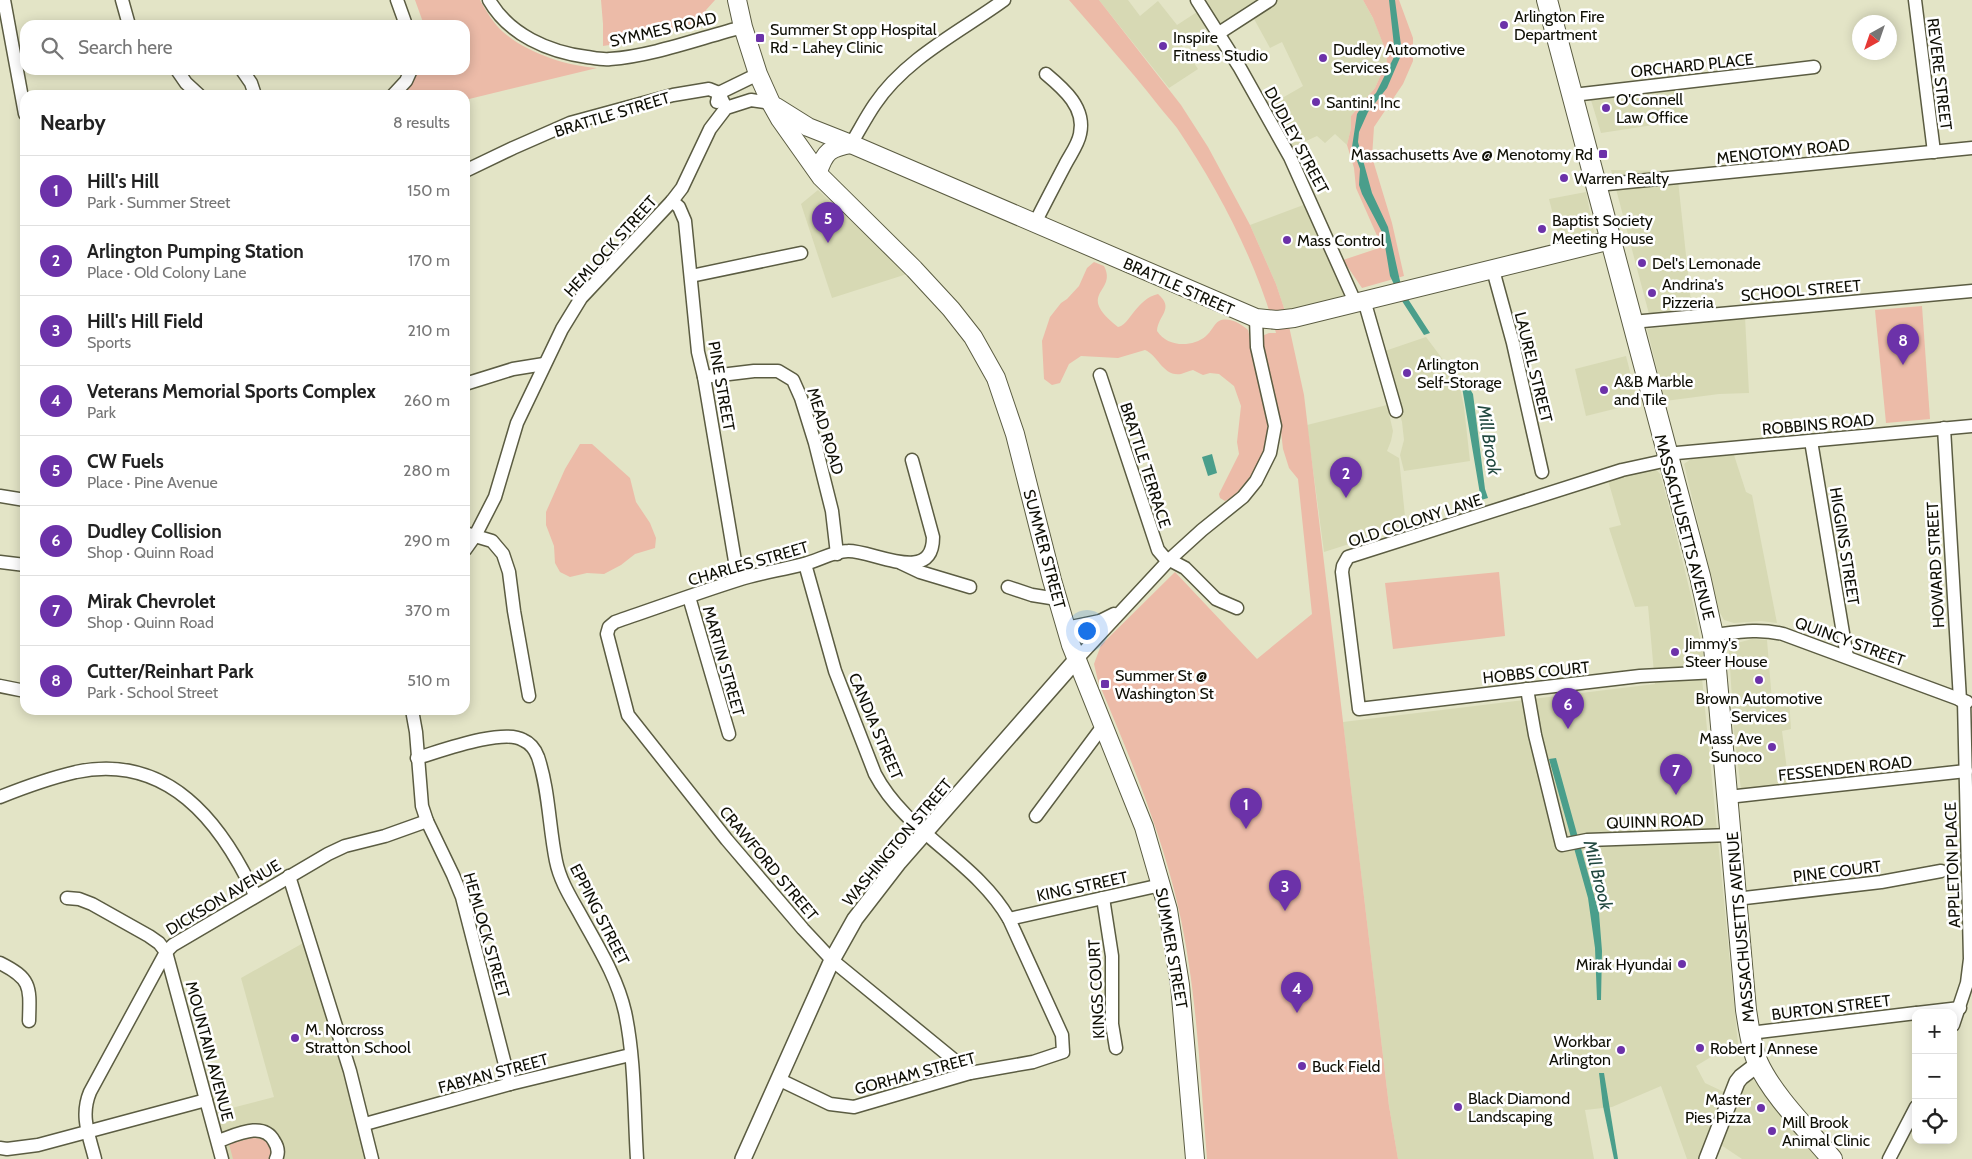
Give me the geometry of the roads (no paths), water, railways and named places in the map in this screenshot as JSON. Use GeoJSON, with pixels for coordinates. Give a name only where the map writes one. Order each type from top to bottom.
{"type":"FeatureCollection","features":[{"type":"Feature","properties":{"kind":"main road","name":"SUMMER STREET"},"geometry":{"type":"LineString","coordinates":[[736,0],[758,74],[771,104],[818,172],[951,309],[973,338],[996,378],[1013,425],[1058,599],[1076,660],[1141,817],[1161,885],[1172,932],[1180,985],[1195,1159]]}},
{"type":"Feature","properties":{"kind":"main road","name":"MASSACHUSETTS AVENUE"},"geometry":{"type":"LineString","coordinates":[[1547,0],[1700,576],[1713,636],[1746,1010],[1750,1033],[1758,1064],[1775,1091],[1832,1159]]}},
{"type":"Feature","properties":{"kind":"main road","name":"BRATTLE STREET"},"geometry":{"type":"LineString","coordinates":[[771,104],[808,127],[1256,318],[1286,319],[1611,240]]}},
{"type":"Feature","properties":{"kind":"main road"},"geometry":{"type":"LineString","coordinates":[[818,172],[822,159],[830,150],[851,144]]}},
{"type":"Feature","properties":{"kind":"street"},"geometry":{"type":"LineString","coordinates":[[4,0],[21,90]]}},
{"type":"Feature","properties":{"kind":"street"},"geometry":{"type":"LineString","coordinates":[[122,0],[128,20]]}},
{"type":"Feature","properties":{"kind":"street"},"geometry":{"type":"LineString","coordinates":[[397,0],[404,20]]}},
{"type":"Feature","properties":{"kind":"street","name":"SYMMES ROAD"},"geometry":{"type":"LineString","coordinates":[[489,0],[515,30],[542,46],[572,55],[608,60],[640,54],[743,27]]}},
{"type":"Feature","properties":{"kind":"street"},"geometry":{"type":"LineString","coordinates":[[851,144],[875,103],[894,81],[927,51],[1004,0]]}},
{"type":"Feature","properties":{"kind":"street","name":"DUDLEY STREET"},"geometry":{"type":"LineString","coordinates":[[1197,0],[1219,33],[1290,157],[1360,301],[1396,411]]}},
{"type":"Feature","properties":{"kind":"street"},"geometry":{"type":"LineString","coordinates":[[1219,33],[1270,0]]}},
{"type":"Feature","properties":{"kind":"street","name":"REVERE STREET"},"geometry":{"type":"LineString","coordinates":[[1915,0],[1934,152]]}},
{"type":"Feature","properties":{"kind":"street","name":"ORCHARD PLACE"},"geometry":{"type":"LineString","coordinates":[[1573,95],[1814,67]]}},
{"type":"Feature","properties":{"kind":"street"},"geometry":{"type":"LineString","coordinates":[[758,74],[719,93],[726,108],[751,100],[762,100],[771,104]]}},
{"type":"Feature","properties":{"kind":"street"},"geometry":{"type":"LineString","coordinates":[[1035,223],[1080,134],[1081,120],[1075,105],[1066,90],[1046,74]]}},
{"type":"Feature","properties":{"kind":"street"},"geometry":{"type":"LineString","coordinates":[[180,75],[194,90]]}},
{"type":"Feature","properties":{"kind":"street"},"geometry":{"type":"LineString","coordinates":[[245,75],[253,90]]}},
{"type":"Feature","properties":{"kind":"street"},"geometry":{"type":"LineString","coordinates":[[398,90],[409,75]]}},
{"type":"Feature","properties":{"kind":"street","name":"BRATTLE STREET"},"geometry":{"type":"LineString","coordinates":[[470,169],[570,123],[673,95],[709,89],[719,93]]}},
{"type":"Feature","properties":{"kind":"street","name":"HEMLOCK STREET"},"geometry":{"type":"LineString","coordinates":[[470,535],[495,497],[517,423],[562,329],[582,298],[682,188],[710,129],[719,93]]}},
{"type":"Feature","properties":{"kind":"street","name":"HEMLOCK STREET"},"geometry":{"type":"LineString","coordinates":[[710,129],[726,108]]}},
{"type":"Feature","properties":{"kind":"street","name":"MENOTOMY ROAD"},"geometry":{"type":"LineString","coordinates":[[1597,185],[1972,148]]}},
{"type":"Feature","properties":{"kind":"street","name":"PINE STREET"},"geometry":{"type":"LineString","coordinates":[[672,201],[679,208],[685,221],[698,352],[704,377],[738,579]]}},
{"type":"Feature","properties":{"kind":"street"},"geometry":{"type":"LineString","coordinates":[[691,276],[801,253]]}},
{"type":"Feature","properties":{"kind":"street","name":"LAUREL STREET"},"geometry":{"type":"LineString","coordinates":[[1493,270],[1513,343],[1542,472]]}},
{"type":"Feature","properties":{"kind":"street","name":"SCHOOL STREET"},"geometry":{"type":"LineString","coordinates":[[1632,322],[1972,291]]}},
{"type":"Feature","properties":{"kind":"street","name":"WASHINGTON STREET"},"geometry":{"type":"LineString","coordinates":[[743,1159],[832,960],[867,902],[924,832],[1120,611],[1169,560],[1243,497],[1256,481],[1270,453],[1274,419],[1257,346],[1256,318]]}},
{"type":"Feature","properties":{"kind":"street"},"geometry":{"type":"LineString","coordinates":[[470,382],[513,368],[544,364]]}},
{"type":"Feature","properties":{"kind":"street","name":"MEAD ROAD"},"geometry":{"type":"LineString","coordinates":[[704,377],[754,371],[778,371],[793,380],[810,425],[832,510],[837,554]]}},
{"type":"Feature","properties":{"kind":"street","name":"BRATTLE TERRACE"},"geometry":{"type":"LineString","coordinates":[[1100,376],[1156,546],[1161,554],[1169,560]]}},
{"type":"Feature","properties":{"kind":"street","name":"ROBBINS ROAD"},"geometry":{"type":"LineString","coordinates":[[1667,457],[1972,426]]}},
{"type":"Feature","properties":{"kind":"street","name":"HOWARD STREET"},"geometry":{"type":"LineString","coordinates":[[1944,428],[1965,701]]}},
{"type":"Feature","properties":{"kind":"street","name":"HIGGINS STREET"},"geometry":{"type":"LineString","coordinates":[[1811,441],[1847,657]]}},
{"type":"Feature","properties":{"kind":"street","name":"OLD COLONY LANE"},"geometry":{"type":"LineString","coordinates":[[1358,709],[1342,572],[1344,562],[1348,558],[1354,554],[1667,457]]}},
{"type":"Feature","properties":{"kind":"street"},"geometry":{"type":"LineString","coordinates":[[901,562],[911,563],[925,557],[930,552],[933,544],[929,519],[912,460]]}},
{"type":"Feature","properties":{"kind":"street"},"geometry":{"type":"LineString","coordinates":[[0,496],[20,499]]}},
{"type":"Feature","properties":{"kind":"street"},"geometry":{"type":"LineString","coordinates":[[470,535],[492,541],[504,554],[509,572],[529,696]]}},
{"type":"Feature","properties":{"kind":"street","name":"CHARLES STREET"},"geometry":{"type":"LineString","coordinates":[[608,628],[615,622],[738,579],[805,564],[848,551],[901,562]]}},
{"type":"Feature","properties":{"kind":"street"},"geometry":{"type":"LineString","coordinates":[[1169,560],[1185,568],[1218,600],[1237,608]]}},
{"type":"Feature","properties":{"kind":"street"},"geometry":{"type":"LineString","coordinates":[[0,562],[20,564]]}},
{"type":"Feature","properties":{"kind":"street"},"geometry":{"type":"LineString","coordinates":[[901,562],[920,572],[970,587]]}},
{"type":"Feature","properties":{"kind":"street","name":"CANDIA STREET"},"geometry":{"type":"LineString","coordinates":[[805,564],[835,671],[875,774],[889,796],[924,832],[992,893],[1009,919],[1062,1035],[1064,1052]]}},
{"type":"Feature","properties":{"kind":"street"},"geometry":{"type":"LineString","coordinates":[[1008,587],[1032,596],[1058,599]]}},
{"type":"Feature","properties":{"kind":"street","name":"MARTIN STREET"},"geometry":{"type":"LineString","coordinates":[[689,597],[729,734]]}},
{"type":"Feature","properties":{"kind":"street","name":"WASHINGTON STREET"},"geometry":{"type":"LineString","coordinates":[[1066,628],[1100,621],[1120,611]]}},
{"type":"Feature","properties":{"kind":"street","name":"CRAWFORD STREET"},"geometry":{"type":"LineString","coordinates":[[608,628],[607,634],[624,703],[632,720],[727,840],[832,960],[970,1073]]}},
{"type":"Feature","properties":{"kind":"street","name":"QUINCY STREET"},"geometry":{"type":"LineString","coordinates":[[1713,636],[1749,630],[1766,630],[1790,636],[1965,701]]}},
{"type":"Feature","properties":{"kind":"street","name":"HOBBS COURT"},"geometry":{"type":"LineString","coordinates":[[1358,709],[1640,676],[1717,672]]}},
{"type":"Feature","properties":{"kind":"street"},"geometry":{"type":"LineString","coordinates":[[0,686],[20,690]]}},
{"type":"Feature","properties":{"kind":"street","name":"QUINN ROAD"},"geometry":{"type":"LineString","coordinates":[[1527,689],[1535,735],[1562,845],[1582,840],[1731,835]]}},
{"type":"Feature","properties":{"kind":"street","name":"APPLETON PLACE"},"geometry":{"type":"LineString","coordinates":[[1957,1015],[1967,983],[1970,959],[1971,906],[1965,701]]}},
{"type":"Feature","properties":{"kind":"street","name":"HEMLOCK STREET"},"geometry":{"type":"LineString","coordinates":[[413,715],[422,806],[427,821],[454,875],[462,897],[510,1084]]}},
{"type":"Feature","properties":{"kind":"street"},"geometry":{"type":"LineString","coordinates":[[1036,816],[1103,726]]}},
{"type":"Feature","properties":{"kind":"street","name":"EPPING STREET"},"geometry":{"type":"LineString","coordinates":[[417,758],[504,735],[522,739],[533,748],[538,757],[558,870],[568,894],[616,981],[625,1013],[630,1055],[637,1159]]}},
{"type":"Feature","properties":{"kind":"street"},"geometry":{"type":"LineString","coordinates":[[0,797],[38,783],[78,772],[100,769],[124,770],[155,778],[192,802],[210,821],[240,863],[255,895]]}},
{"type":"Feature","properties":{"kind":"street","name":"FESSENDEN ROAD"},"geometry":{"type":"LineString","coordinates":[[1728,797],[1966,770]]}},
{"type":"Feature","properties":{"kind":"street","name":"DICKSON AVENUE"},"geometry":{"type":"LineString","coordinates":[[95,1159],[84,1116],[85,1104],[166,952],[184,937],[255,895],[345,846],[385,836],[427,821]]}},
{"type":"Feature","properties":{"kind":"street","name":"PINE COURT"},"geometry":{"type":"LineString","coordinates":[[1736,899],[1881,882],[1941,871]]}},
{"type":"Feature","properties":{"kind":"street"},"geometry":{"type":"LineString","coordinates":[[289,876],[343,1047],[365,1124],[372,1159]]}},
{"type":"Feature","properties":{"kind":"street","name":"KING STREET"},"geometry":{"type":"LineString","coordinates":[[1009,919],[1161,885]]}},
{"type":"Feature","properties":{"kind":"street"},"geometry":{"type":"LineString","coordinates":[[67,898],[79,899],[92,904],[149,936],[159,943],[166,952]]}},
{"type":"Feature","properties":{"kind":"street","name":"KINGS COURT"},"geometry":{"type":"LineString","coordinates":[[1103,898],[1112,956],[1112,1024],[1116,1048]]}},
{"type":"Feature","properties":{"kind":"street","name":"MOUNTAIN AVENUE"},"geometry":{"type":"LineString","coordinates":[[166,952],[222,1159]]}},
{"type":"Feature","properties":{"kind":"street"},"geometry":{"type":"LineString","coordinates":[[0,963],[16,971],[26,980],[30,997],[29,1021]]}},
{"type":"Feature","properties":{"kind":"street","name":"BURTON STREET"},"geometry":{"type":"LineString","coordinates":[[1951,1009],[1960,1008]]}},
{"type":"Feature","properties":{"kind":"street","name":"BURTON STREET"},"geometry":{"type":"LineString","coordinates":[[1750,1033],[1912,1013]]}},
{"type":"Feature","properties":{"kind":"street","name":"GORHAM STREET"},"geometry":{"type":"LineString","coordinates":[[778,1079],[830,1104],[854,1107],[970,1073],[1033,1062],[1064,1052]]}},
{"type":"Feature","properties":{"kind":"street","name":"FABYAN STREET"},"geometry":{"type":"LineString","coordinates":[[365,1124],[510,1084],[630,1055]]}},
{"type":"Feature","properties":{"kind":"street"},"geometry":{"type":"LineString","coordinates":[[1707,1159],[1736,1083],[1758,1064]]}},
{"type":"Feature","properties":{"kind":"street"},"geometry":{"type":"LineString","coordinates":[[3,1152],[206,1100]]}},
{"type":"Feature","properties":{"kind":"street"},"geometry":{"type":"LineString","coordinates":[[1889,1159],[1912,1115]]}},
{"type":"Feature","properties":{"kind":"street"},"geometry":{"type":"LineString","coordinates":[[218,1141],[257,1129],[268,1133],[272,1137],[278,1154],[276,1159]]}},
{"type":"Feature","properties":{"kind":"water"},"geometry":{"type":"Polygon","coordinates":[[[1389,0],[1395,0],[1402,53],[1387,88],[1368,112],[1359,132],[1358,142],[1372,193],[1388,227],[1400,281],[1408,299],[1430,333],[1424,335],[1402,301],[1390,276],[1383,234],[1362,194],[1359,185],[1360,169],[1352,147],[1357,114],[1362,106],[1376,93],[1395,55],[1389,0]]]}},
{"type":"Feature","properties":{"kind":"water"},"geometry":{"type":"Polygon","coordinates":[[[1467,384],[1473,394],[1485,489],[1488,498],[1481,500],[1462,387],[1467,384]]]}},
{"type":"Feature","properties":{"kind":"water"},"geometry":{"type":"Polygon","coordinates":[[[1212,454],[1217,473],[1208,476],[1202,457],[1212,454]]]}},
{"type":"Feature","properties":{"kind":"water"},"geometry":{"type":"Polygon","coordinates":[[[1556,758],[1599,913],[1602,951],[1601,1000],[1597,1000],[1595,948],[1588,898],[1549,759],[1556,758]]]}},
{"type":"Feature","properties":{"kind":"water"},"geometry":{"type":"Polygon","coordinates":[[[1599,1073],[1604,1073],[1618,1159],[1614,1159],[1603,1106],[1599,1073]]]}},
{"type":"Feature","properties":{"kind":"place","name":"Arlington Fire Department"},"geometry":{"type":"Point","coordinates":[1504,25]}},
{"type":"Feature","properties":{"kind":"place","name":"Summer St opp Hospital Rd - Lahey Clinic"},"geometry":{"type":"Point","coordinates":[760,38]}},
{"type":"Feature","properties":{"kind":"place","name":"Inspire Fitness Studio"},"geometry":{"type":"Point","coordinates":[1163,46]}},
{"type":"Feature","properties":{"kind":"place","name":"Dudley Automotive Services"},"geometry":{"type":"Point","coordinates":[1323,58]}},
{"type":"Feature","properties":{"kind":"place","name":"Santini, Inc"},"geometry":{"type":"Point","coordinates":[1316,102]}},
{"type":"Feature","properties":{"kind":"place","name":"O'Connell Law Office"},"geometry":{"type":"Point","coordinates":[1606,108]}},
{"type":"Feature","properties":{"kind":"place","name":"Massachusetts Ave @ Menotomy Rd"},"geometry":{"type":"Point","coordinates":[1603,154]}},
{"type":"Feature","properties":{"kind":"place","name":"Warren Realty"},"geometry":{"type":"Point","coordinates":[1564,178]}},
{"type":"Feature","properties":{"kind":"place","name":"Baptist Society Meeting House"},"geometry":{"type":"Point","coordinates":[1542,229]}},
{"type":"Feature","properties":{"kind":"place","name":"Mass Control"},"geometry":{"type":"Point","coordinates":[1287,240]}},
{"type":"Feature","properties":{"kind":"place","name":"CW Fuels"},"geometry":{"type":"Point","coordinates":[828,243]}},
{"type":"Feature","properties":{"kind":"place","name":"Del's Lemonade"},"geometry":{"type":"Point","coordinates":[1642,263]}},
{"type":"Feature","properties":{"kind":"place","name":"Andrina's Pizzeria"},"geometry":{"type":"Point","coordinates":[1652,293]}},
{"type":"Feature","properties":{"kind":"place","name":"Cutter/Reinhart Park"},"geometry":{"type":"Point","coordinates":[1903,365]}},
{"type":"Feature","properties":{"kind":"place","name":"Arlington Self-Storage"},"geometry":{"type":"Point","coordinates":[1407,373]}},
{"type":"Feature","properties":{"kind":"place","name":"A&B Marble and Tile"},"geometry":{"type":"Point","coordinates":[1604,390]}},
{"type":"Feature","properties":{"kind":"place","name":"Arlington Pumping Station"},"geometry":{"type":"Point","coordinates":[1346,498]}},
{"type":"Feature","properties":{"kind":"place","name":"Jimmy's Steer House"},"geometry":{"type":"Point","coordinates":[1675,652]}},
{"type":"Feature","properties":{"kind":"place","name":"Brown Automotive Services"},"geometry":{"type":"Point","coordinates":[1759,680]}},
{"type":"Feature","properties":{"kind":"place","name":"Summer St @ Washington St"},"geometry":{"type":"Point","coordinates":[1105,684]}},
{"type":"Feature","properties":{"kind":"place","name":"Dudley Collision"},"geometry":{"type":"Point","coordinates":[1568,729]}},
{"type":"Feature","properties":{"kind":"place","name":"Mass Ave Sunoco"},"geometry":{"type":"Point","coordinates":[1772,747]}},
{"type":"Feature","properties":{"kind":"place","name":"Mirak Chevrolet"},"geometry":{"type":"Point","coordinates":[1676,795]}},
{"type":"Feature","properties":{"kind":"place","name":"Hill's Hill"},"geometry":{"type":"Point","coordinates":[1246,829]}},
{"type":"Feature","properties":{"kind":"place","name":"Hill's Hill Field"},"geometry":{"type":"Point","coordinates":[1285,911]}},
{"type":"Feature","properties":{"kind":"place","name":"Mirak Hyundai"},"geometry":{"type":"Point","coordinates":[1682,964]}},
{"type":"Feature","properties":{"kind":"place","name":"Veterans Memorial Sports Complex"},"geometry":{"type":"Point","coordinates":[1297,1013]}},
{"type":"Feature","properties":{"kind":"place","name":"M. Norcross Stratton School"},"geometry":{"type":"Point","coordinates":[295,1038]}},
{"type":"Feature","properties":{"kind":"place","name":"Robert J Annese"},"geometry":{"type":"Point","coordinates":[1700,1048]}},
{"type":"Feature","properties":{"kind":"place","name":"Workbar Arlington"},"geometry":{"type":"Point","coordinates":[1621,1050]}},
{"type":"Feature","properties":{"kind":"place","name":"Buck Field"},"geometry":{"type":"Point","coordinates":[1302,1066]}},
{"type":"Feature","properties":{"kind":"place","name":"Black Diamond Landscaping"},"geometry":{"type":"Point","coordinates":[1458,1107]}},
{"type":"Feature","properties":{"kind":"place","name":"Master Pies Pizza"},"geometry":{"type":"Point","coordinates":[1761,1108]}},
{"type":"Feature","properties":{"kind":"place","name":"Mill Brook Animal Clinic"},"geometry":{"type":"Point","coordinates":[1772,1131]}},
{"type":"Feature","properties":{"kind":"water label","name":"Mill Brook"},"geometry":{"type":"Point","coordinates":[1489,440]}},
{"type":"Feature","properties":{"kind":"water label","name":"Mill Brook"},"geometry":{"type":"Point","coordinates":[1598,875]}}]}
